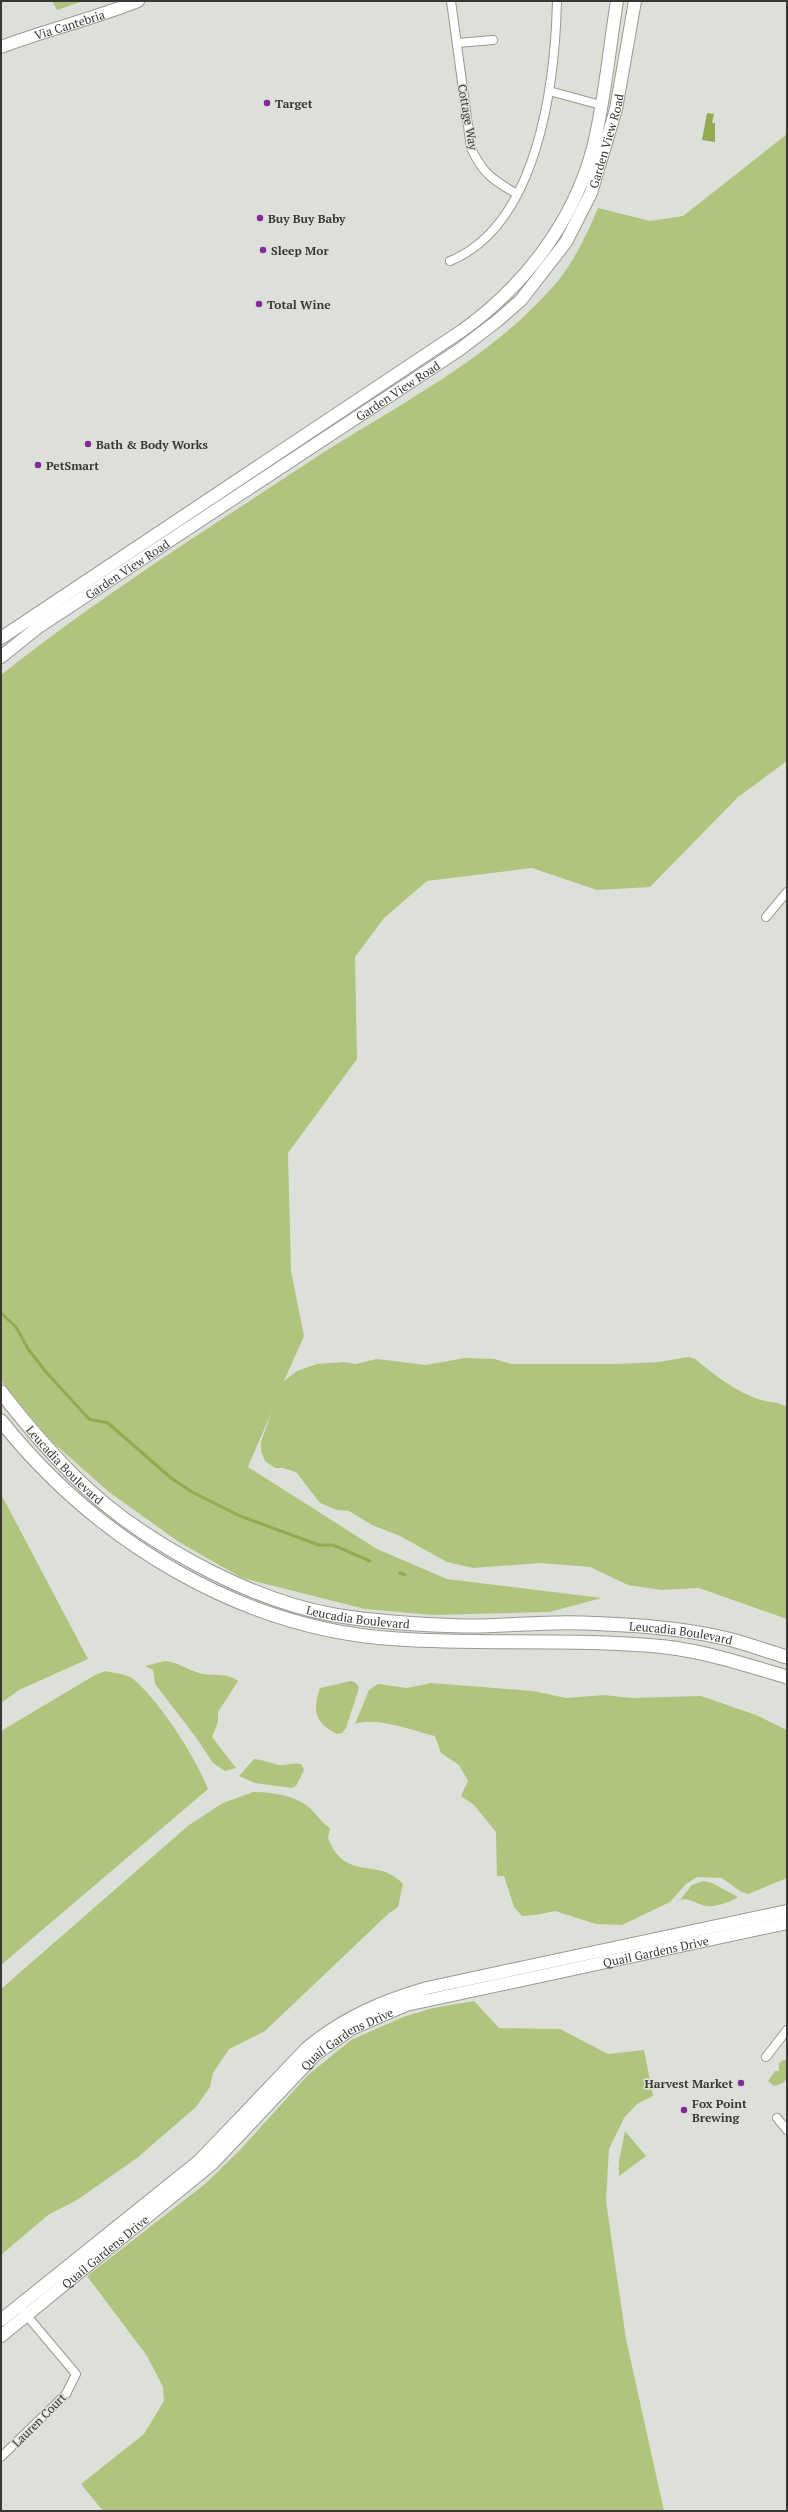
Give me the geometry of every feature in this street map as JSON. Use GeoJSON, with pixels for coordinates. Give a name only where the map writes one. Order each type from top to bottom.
{"type":"FeatureCollection","features":[{"type":"Feature","properties":{"kind":"main road","name":"Via Cantebria"},"geometry":{"type":"LineString","coordinates":[[1,47],[36,33],[100,16],[138,1]]}},
{"type":"Feature","properties":{"kind":"main road","name":"Garden View Road"},"geometry":{"type":"LineString","coordinates":[[1,638],[489,311],[528,272],[563,219],[580,186],[593,148],[617,1]]}},
{"type":"Feature","properties":{"kind":"main road","name":"Garden View Road"},"geometry":{"type":"LineString","coordinates":[[1,657],[38,628],[459,350],[497,321],[521,300],[566,242],[592,193],[616,109],[635,1]]}},
{"type":"Feature","properties":{"kind":"main road","name":"Leucadia Boulevard"},"geometry":{"type":"LineString","coordinates":[[1,1392],[26,1423],[77,1479],[131,1523],[224,1577],[276,1598],[332,1614],[398,1623],[466,1626],[580,1623],[671,1629],[725,1638],[787,1657]]}},
{"type":"Feature","properties":{"kind":"main road","name":"Leucadia Boulevard"},"geometry":{"type":"LineString","coordinates":[[1,1421],[66,1492],[125,1540],[166,1566],[219,1593],[273,1614],[330,1630],[397,1639],[579,1641],[667,1647],[720,1657],[787,1677]]}},
{"type":"Feature","properties":{"kind":"main road","name":"Quail Gardens Drive"},"geometry":{"type":"LineString","coordinates":[[1,2320],[199,2161],[307,2048],[324,2034],[361,2012],[383,2002],[434,1987],[787,1911]]}},
{"type":"Feature","properties":{"kind":"main road","name":"Quail Gardens Drive"},"geometry":{"type":"LineString","coordinates":[[1,2336],[213,2163],[316,2054],[351,2029],[406,2005],[787,1923]]}},
{"type":"Feature","properties":{"kind":"street","name":"Cottage Way"},"geometry":{"type":"LineString","coordinates":[[451,1],[471,148],[480,168],[493,180],[517,194]]}},
{"type":"Feature","properties":{"kind":"street"},"geometry":{"type":"LineString","coordinates":[[450,261],[468,254],[500,222],[517,194],[531,162],[545,116],[549,91],[557,1]]}},
{"type":"Feature","properties":{"kind":"street"},"geometry":{"type":"LineString","coordinates":[[456,43],[493,40]]}},
{"type":"Feature","properties":{"kind":"street"},"geometry":{"type":"LineString","coordinates":[[549,91],[601,105]]}},
{"type":"Feature","properties":{"kind":"street"},"geometry":{"type":"LineString","coordinates":[[766,917],[787,892]]}},
{"type":"Feature","properties":{"kind":"street"},"geometry":{"type":"LineString","coordinates":[[766,2057],[787,2030]]}},
{"type":"Feature","properties":{"kind":"street"},"geometry":{"type":"LineString","coordinates":[[777,2118],[787,2130]]}},
{"type":"Feature","properties":{"kind":"street","name":"Lauren Court"},"geometry":{"type":"LineString","coordinates":[[1,2457],[66,2394],[76,2374],[19,2306]]}},
{"type":"Feature","properties":{"kind":"shaded area"},"geometry":{"type":"Polygon","coordinates":[[[52,1],[83,1],[57,10],[52,1]]]}},
{"type":"Feature","properties":{"kind":"shaded area"},"geometry":{"type":"Polygon","coordinates":[[[707,113],[714,114],[712,123],[715,123],[715,142],[702,140],[707,113]]]}},
{"type":"Feature","properties":{"kind":"shaded area"},"geometry":{"type":"Polygon","coordinates":[[[787,134],[787,761],[738,797],[650,887],[597,890],[532,868],[427,881],[384,918],[355,957],[357,1059],[288,1153],[291,1271],[304,1336],[284,1381],[297,1371],[317,1364],[344,1362],[355,1364],[377,1359],[426,1365],[465,1358],[494,1359],[512,1364],[616,1364],[659,1362],[688,1357],[695,1359],[725,1382],[749,1396],[787,1407],[787,1619],[699,1588],[661,1590],[628,1585],[590,1567],[540,1563],[473,1568],[447,1562],[400,1536],[372,1525],[349,1511],[337,1510],[320,1503],[296,1472],[283,1468],[275,1468],[265,1461],[261,1451],[261,1442],[272,1411],[248,1467],[377,1549],[447,1579],[602,1598],[549,1612],[433,1615],[365,1609],[242,1578],[179,1542],[109,1492],[49,1439],[1,1381],[1,675],[76,618],[154,564],[312,460],[409,401],[441,380],[503,335],[531,310],[563,274],[580,246],[598,208],[650,221],[683,216],[787,134]]]}},
{"type":"Feature","properties":{"kind":"shaded area"},"geometry":{"type":"Polygon","coordinates":[[[1,1494],[88,1659],[19,1690],[1,1703],[1,1494]]]}},
{"type":"Feature","properties":{"kind":"shaded area"},"geometry":{"type":"Polygon","coordinates":[[[165,1661],[175,1663],[199,1673],[226,1676],[234,1678],[238,1681],[218,1712],[218,1722],[212,1737],[236,1768],[225,1771],[213,1763],[195,1736],[155,1684],[153,1670],[145,1666],[165,1661]]]}},
{"type":"Feature","properties":{"kind":"shaded area"},"geometry":{"type":"Polygon","coordinates":[[[106,1671],[132,1678],[153,1700],[185,1745],[208,1789],[1,1965],[1,1731],[95,1675],[106,1671]]]}},
{"type":"Feature","properties":{"kind":"shaded area"},"geometry":{"type":"Polygon","coordinates":[[[351,1681],[356,1683],[359,1688],[346,1728],[342,1733],[337,1734],[320,1721],[317,1716],[316,1703],[320,1688],[351,1681]]]}},
{"type":"Feature","properties":{"kind":"shaded area"},"geometry":{"type":"Polygon","coordinates":[[[431,1683],[533,1691],[566,1698],[604,1695],[631,1698],[701,1696],[756,1715],[787,1730],[787,1878],[748,1894],[740,1891],[722,1878],[697,1877],[686,1884],[670,1902],[622,1925],[596,1924],[555,1911],[522,1916],[514,1907],[504,1876],[497,1876],[496,1832],[474,1805],[461,1796],[468,1781],[459,1765],[441,1753],[435,1736],[384,1723],[364,1722],[355,1724],[369,1690],[378,1684],[407,1688],[431,1683]]]}},
{"type":"Feature","properties":{"kind":"shaded area"},"geometry":{"type":"Polygon","coordinates":[[[254,1759],[279,1765],[295,1763],[301,1764],[304,1770],[296,1786],[292,1788],[255,1783],[239,1776],[254,1759]]]}},
{"type":"Feature","properties":{"kind":"shaded area"},"geometry":{"type":"Polygon","coordinates":[[[253,1792],[283,1795],[297,1800],[310,1808],[330,1828],[328,1838],[335,1852],[343,1860],[353,1865],[383,1871],[393,1876],[403,1884],[398,1907],[388,1914],[265,2031],[229,2049],[213,2073],[210,2087],[196,2107],[137,2158],[77,2200],[48,2215],[1,2255],[1,1989],[189,1825],[223,1803],[253,1792]]]}},
{"type":"Feature","properties":{"kind":"shaded area"},"geometry":{"type":"Polygon","coordinates":[[[703,1881],[710,1882],[738,1897],[715,1906],[703,1905],[690,1900],[680,1900],[692,1885],[703,1881]]]}},
{"type":"Feature","properties":{"kind":"shaded area"},"geometry":{"type":"Polygon","coordinates":[[[474,2001],[499,2028],[560,2029],[608,2054],[644,2050],[653,2096],[637,2104],[624,2118],[609,2149],[606,2201],[626,2339],[664,2511],[103,2511],[81,2484],[144,2434],[164,2401],[163,2387],[147,2356],[87,2276],[205,2184],[240,2150],[308,2075],[351,2040],[403,2017],[433,2008],[474,2001]]]}},
{"type":"Feature","properties":{"kind":"shaded area"},"geometry":{"type":"Polygon","coordinates":[[[783,2060],[787,2060],[787,2078],[783,2083],[774,2086],[768,2081],[775,2071],[779,2071],[779,2063],[783,2060]]]}},
{"type":"Feature","properties":{"kind":"shaded area"},"geometry":{"type":"Polygon","coordinates":[[[625,2131],[646,2156],[619,2176],[619,2161],[625,2131]]]}},
{"type":"Feature","properties":{"kind":"waterway"},"geometry":{"type":"LineString","coordinates":[[1,1313],[16,1327],[28,1349],[46,1372],[89,1419],[108,1423],[171,1478],[192,1492],[240,1516],[319,1545],[333,1545],[370,1561]]}},
{"type":"Feature","properties":{"kind":"waterway"},"geometry":{"type":"LineString","coordinates":[[400,1573],[405,1575]]}},
{"type":"Feature","properties":{"kind":"place","name":"Target"},"geometry":{"type":"Point","coordinates":[267,103]}},
{"type":"Feature","properties":{"kind":"place","name":"Buy Buy Baby"},"geometry":{"type":"Point","coordinates":[260,218]}},
{"type":"Feature","properties":{"kind":"place","name":"Sleep Mor"},"geometry":{"type":"Point","coordinates":[263,250]}},
{"type":"Feature","properties":{"kind":"place","name":"Total Wine"},"geometry":{"type":"Point","coordinates":[259,304]}},
{"type":"Feature","properties":{"kind":"place","name":"Bath & Body Works"},"geometry":{"type":"Point","coordinates":[88,444]}},
{"type":"Feature","properties":{"kind":"place","name":"PetSmart"},"geometry":{"type":"Point","coordinates":[38,465]}},
{"type":"Feature","properties":{"kind":"place","name":"Harvest Market"},"geometry":{"type":"Point","coordinates":[741,2083]}},
{"type":"Feature","properties":{"kind":"place","name":"Fox Point Brewing"},"geometry":{"type":"Point","coordinates":[684,2110]}}]}
